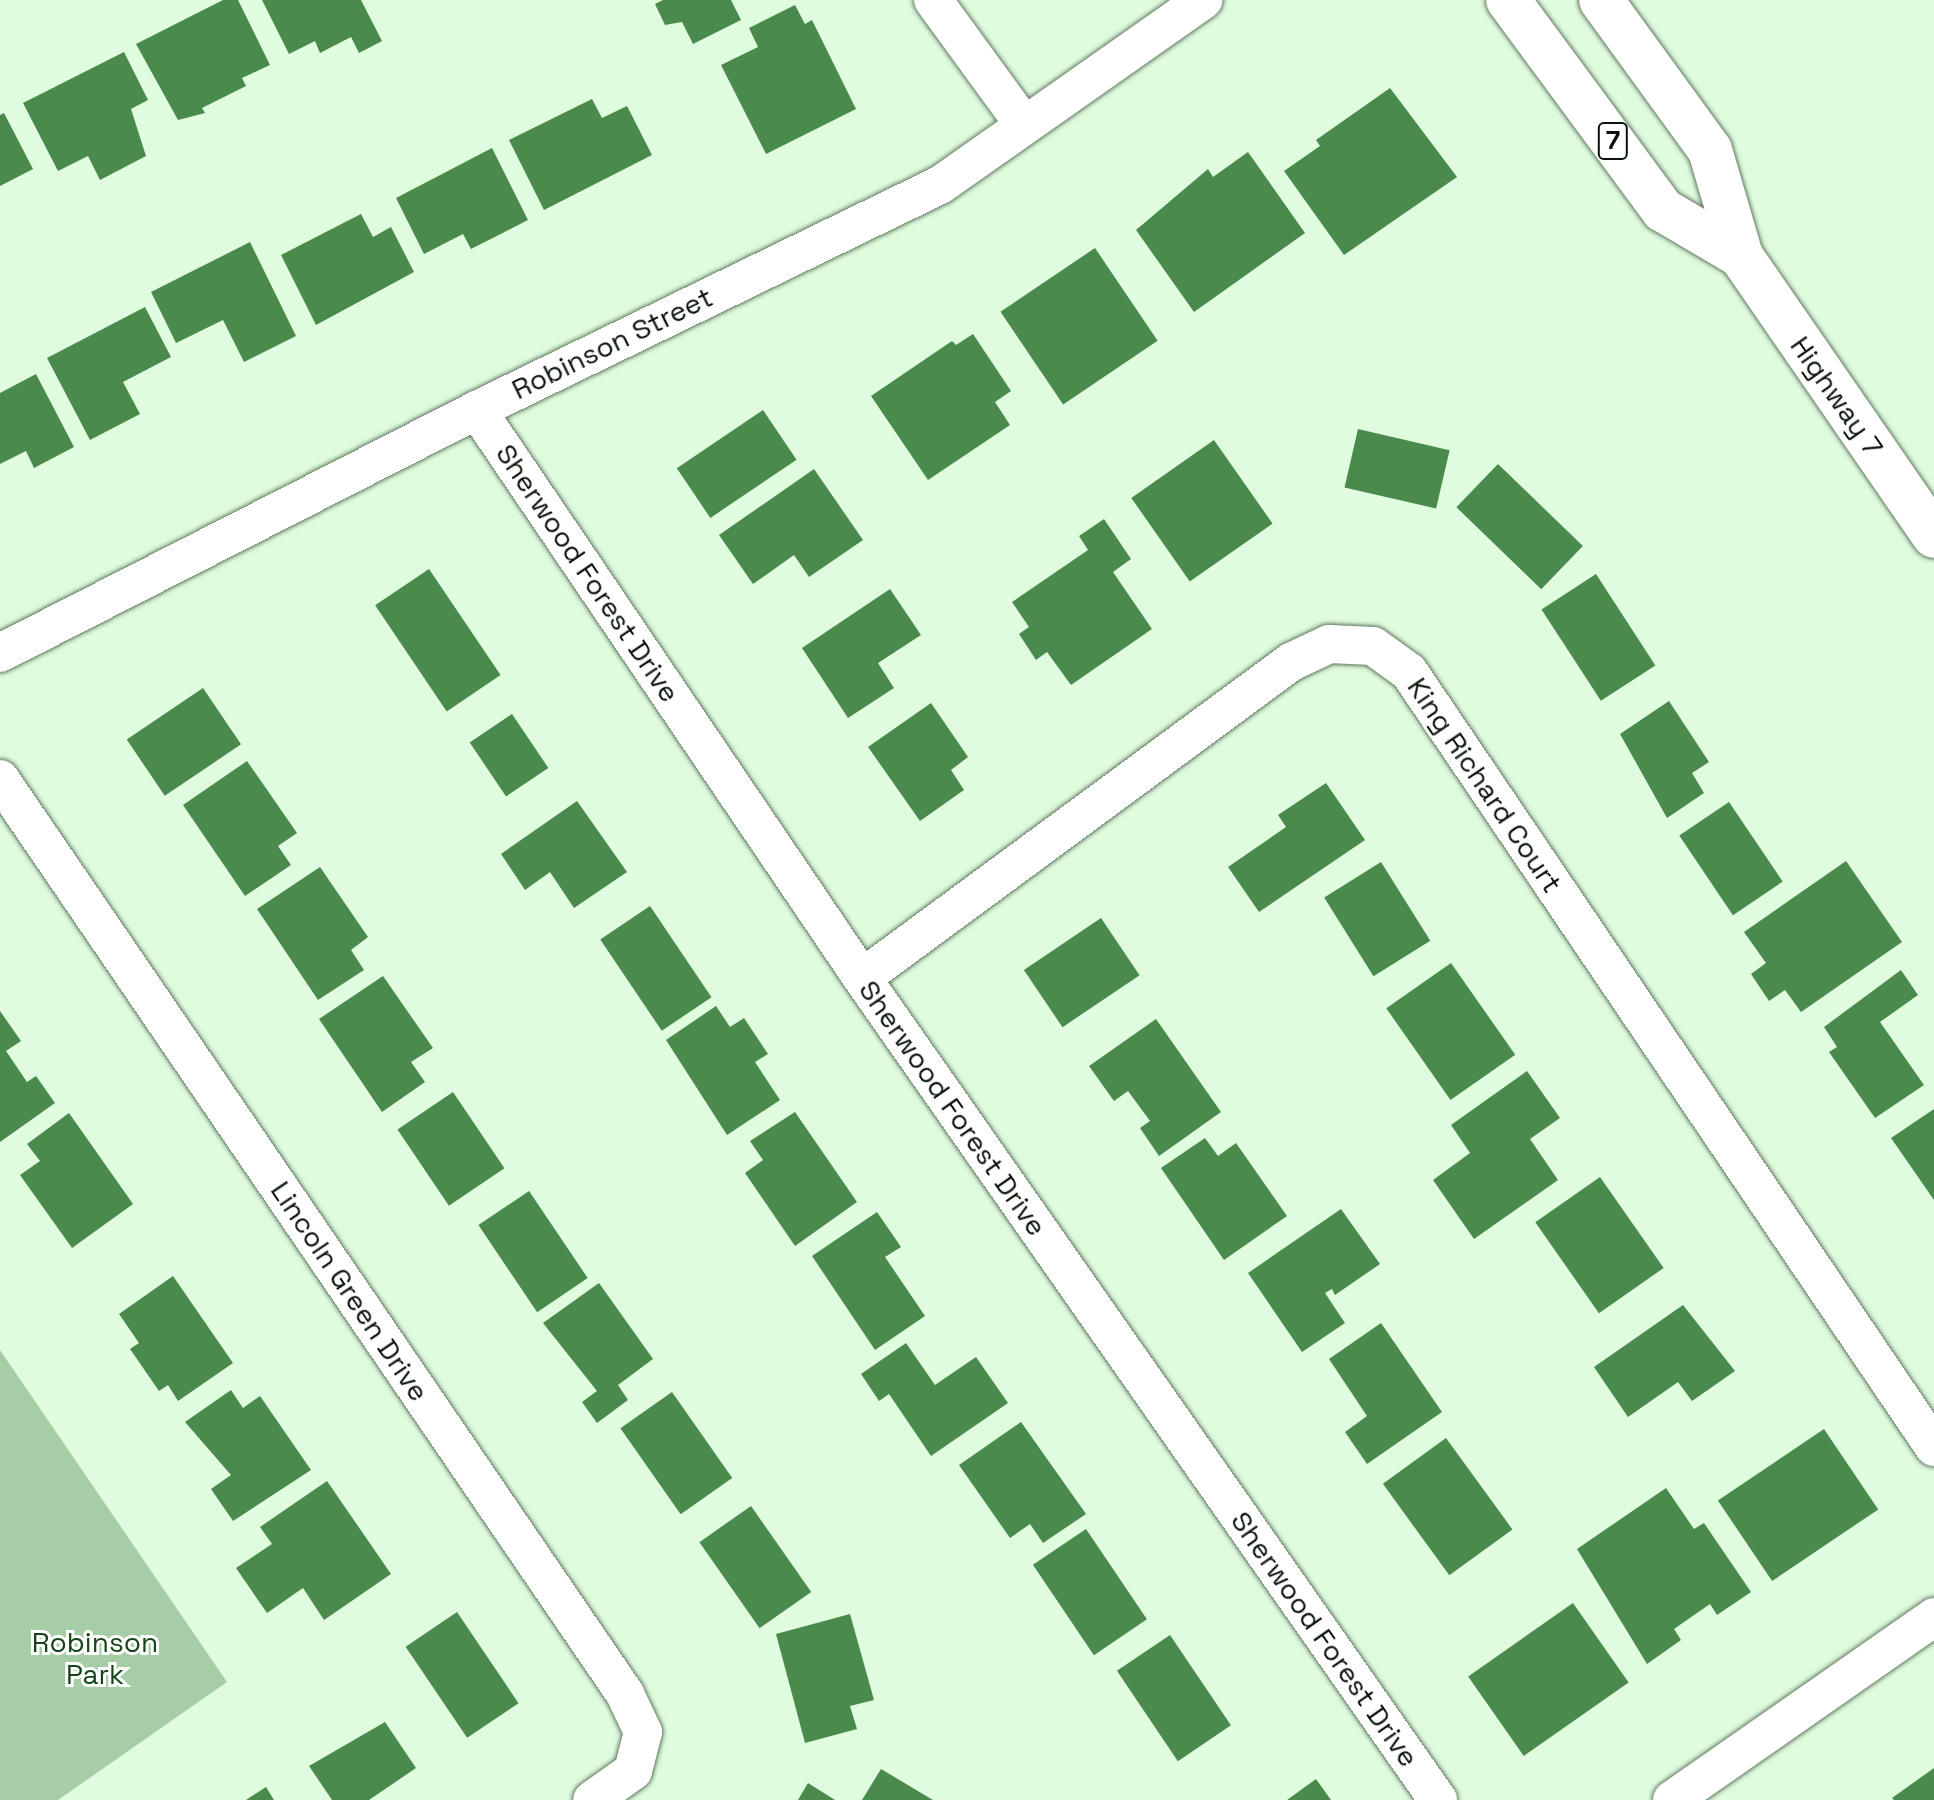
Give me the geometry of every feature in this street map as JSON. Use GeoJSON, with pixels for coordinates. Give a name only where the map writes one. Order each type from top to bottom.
{"type":"FeatureCollection","features":[{"type":"Feature","properties":{"kind":"main road","name":"Highway 7"},"geometry":{"type":"LineString","coordinates":[[1508,0],[1663,210],[1741,256]]}},
{"type":"Feature","properties":{"kind":"main road","name":"Highway 7"},"geometry":{"type":"LineString","coordinates":[[1601,0],[1710,150],[1741,256],[1934,536]]}},
{"type":"Feature","properties":{"kind":"street"},"geometry":{"type":"LineString","coordinates":[[933,0],[1024,125]]}},
{"type":"Feature","properties":{"kind":"street","name":"Robinson Street"},"geometry":{"type":"LineString","coordinates":[[0,653],[477,410],[940,185],[1203,0]]}},
{"type":"Feature","properties":{"kind":"street","name":"Sherwood Forest Drive"},"geometry":{"type":"LineString","coordinates":[[477,410],[862,978],[1438,1800]]}},
{"type":"Feature","properties":{"kind":"street","name":"King Richard Court"},"geometry":{"type":"LineString","coordinates":[[862,978],[1291,662],[1329,644],[1373,646],[1409,672],[1934,1447]]}},
{"type":"Feature","properties":{"kind":"street","name":"Lincoln Green Drive"},"geometry":{"type":"LineString","coordinates":[[0,779],[625,1694],[643,1732],[633,1771],[592,1800]]}},
{"type":"Feature","properties":{"kind":"street"},"geometry":{"type":"LineString","coordinates":[[1672,1800],[1934,1617]]}},
{"type":"Feature","properties":{"kind":"green space","name":"Robinson Park"},"geometry":{"type":"Polygon","coordinates":[[[0,1350],[227,1682],[58,1800],[0,1800],[0,1350]]]}},
{"type":"Feature","properties":{"kind":"building"},"geometry":{"type":"Polygon","coordinates":[[[223,0],[238,0],[270,65],[242,78],[246,86],[202,108],[205,113],[178,120],[136,44],[223,0]]]}},
{"type":"Feature","properties":{"kind":"building"},"geometry":{"type":"Polygon","coordinates":[[[262,0],[361,0],[382,41],[359,53],[351,37],[320,53],[315,41],[289,54],[262,0]]]}},
{"type":"Feature","properties":{"kind":"building"},"geometry":{"type":"Polygon","coordinates":[[[663,0],[731,0],[741,20],[693,44],[682,22],[665,25],[655,4],[663,0]]]}},
{"type":"Feature","properties":{"kind":"building"},"geometry":{"type":"Polygon","coordinates":[[[795,5],[805,24],[812,20],[856,109],[766,154],[721,65],[758,47],[749,28],[795,5]]]}},
{"type":"Feature","properties":{"kind":"building"},"geometry":{"type":"Polygon","coordinates":[[[124,52],[148,100],[131,109],[146,156],[100,180],[88,156],[58,171],[23,103],[124,52]]]}},
{"type":"Feature","properties":{"kind":"building"},"geometry":{"type":"Polygon","coordinates":[[[1390,88],[1457,177],[1344,255],[1284,171],[1320,146],[1316,140],[1390,88]]]}},
{"type":"Feature","properties":{"kind":"building"},"geometry":{"type":"Polygon","coordinates":[[[592,99],[602,118],[627,106],[652,155],[544,210],[509,140],[592,99]]]}},
{"type":"Feature","properties":{"kind":"building"},"geometry":{"type":"Polygon","coordinates":[[[4,113],[33,169],[0,186],[0,115],[4,113]]]}},
{"type":"Feature","properties":{"kind":"building"},"geometry":{"type":"Polygon","coordinates":[[[492,148],[528,220],[471,249],[463,234],[424,254],[396,198],[492,148]]]}},
{"type":"Feature","properties":{"kind":"building"},"geometry":{"type":"Polygon","coordinates":[[[1248,152],[1305,233],[1194,312],[1136,230],[1208,169],[1213,177],[1248,152]]]}},
{"type":"Feature","properties":{"kind":"building"},"geometry":{"type":"Polygon","coordinates":[[[361,214],[373,237],[391,227],[414,272],[316,325],[281,255],[361,214]]]}},
{"type":"Feature","properties":{"kind":"building"},"geometry":{"type":"Polygon","coordinates":[[[250,242],[296,336],[244,362],[223,320],[176,343],[151,292],[250,242]]]}},
{"type":"Feature","properties":{"kind":"building"},"geometry":{"type":"Polygon","coordinates":[[[1095,248],[1158,341],[1063,405],[1000,312],[1095,248]]]}},
{"type":"Feature","properties":{"kind":"building"},"geometry":{"type":"Polygon","coordinates":[[[145,307],[171,357],[123,382],[140,414],[90,440],[47,358],[145,307]]]}},
{"type":"Feature","properties":{"kind":"building"},"geometry":{"type":"Polygon","coordinates":[[[973,334],[1011,391],[995,402],[1010,425],[928,480],[871,396],[952,341],[956,345],[973,334]]]}},
{"type":"Feature","properties":{"kind":"building"},"geometry":{"type":"Polygon","coordinates":[[[36,374],[74,447],[34,468],[26,451],[0,464],[0,393],[36,374]]]}},
{"type":"Feature","properties":{"kind":"building"},"geometry":{"type":"Polygon","coordinates":[[[763,410],[797,460],[710,518],[677,468],[763,410]]]}},
{"type":"Feature","properties":{"kind":"building"},"geometry":{"type":"Polygon","coordinates":[[[1358,429],[1450,450],[1436,509],[1345,487],[1358,429]]]}},
{"type":"Feature","properties":{"kind":"building"},"geometry":{"type":"Polygon","coordinates":[[[1214,440],[1273,524],[1190,581],[1131,498],[1214,440]]]}},
{"type":"Feature","properties":{"kind":"building"},"geometry":{"type":"Polygon","coordinates":[[[1498,464],[1583,546],[1541,589],[1456,507],[1498,464]]]}},
{"type":"Feature","properties":{"kind":"building"},"geometry":{"type":"Polygon","coordinates":[[[814,469],[863,540],[809,577],[794,555],[753,584],[719,535],[814,469]]]}},
{"type":"Feature","properties":{"kind":"building"},"geometry":{"type":"Polygon","coordinates":[[[1104,519],[1131,559],[1113,572],[1152,629],[1071,685],[1047,652],[1036,660],[1019,634],[1029,627],[1012,602],[1088,550],[1079,536],[1104,519]]]}},
{"type":"Feature","properties":{"kind":"building"},"geometry":{"type":"Polygon","coordinates":[[[429,569],[501,675],[447,711],[375,605],[429,569]]]}},
{"type":"Feature","properties":{"kind":"building"},"geometry":{"type":"Polygon","coordinates":[[[1596,574],[1655,665],[1601,701],[1541,609],[1596,574]]]}},
{"type":"Feature","properties":{"kind":"building"},"geometry":{"type":"Polygon","coordinates":[[[890,589],[921,635],[878,663],[894,688],[848,718],[802,648],[890,589]]]}},
{"type":"Feature","properties":{"kind":"building"},"geometry":{"type":"Polygon","coordinates":[[[203,688],[241,744],[165,796],[127,739],[203,688]]]}},
{"type":"Feature","properties":{"kind":"building"},"geometry":{"type":"Polygon","coordinates":[[[1669,701],[1709,762],[1692,773],[1704,793],[1667,818],[1620,734],[1669,701]]]}},
{"type":"Feature","properties":{"kind":"building"},"geometry":{"type":"Polygon","coordinates":[[[931,703],[968,757],[951,770],[964,790],[920,821],[868,747],[931,703]]]}},
{"type":"Feature","properties":{"kind":"building"},"geometry":{"type":"Polygon","coordinates":[[[512,714],[548,768],[506,796],[470,743],[512,714]]]}},
{"type":"Feature","properties":{"kind":"building"},"geometry":{"type":"Polygon","coordinates":[[[247,761],[297,833],[278,846],[291,865],[245,896],[183,805],[247,761]]]}},
{"type":"Feature","properties":{"kind":"building"},"geometry":{"type":"Polygon","coordinates":[[[1326,783],[1365,840],[1259,912],[1228,867],[1286,827],[1278,815],[1326,783]]]}},
{"type":"Feature","properties":{"kind":"building"},"geometry":{"type":"Polygon","coordinates":[[[577,801],[627,872],[574,908],[550,872],[525,890],[501,854],[577,801]]]}},
{"type":"Feature","properties":{"kind":"building"},"geometry":{"type":"Polygon","coordinates":[[[1729,802],[1783,882],[1733,915],[1679,836],[1729,802]]]}},
{"type":"Feature","properties":{"kind":"building"},"geometry":{"type":"Polygon","coordinates":[[[1846,861],[1902,942],[1801,1012],[1785,990],[1769,1001],[1751,974],[1766,963],[1744,932],[1846,861]]]}},
{"type":"Feature","properties":{"kind":"building"},"geometry":{"type":"Polygon","coordinates":[[[1381,862],[1430,941],[1373,976],[1324,898],[1381,862]]]}},
{"type":"Feature","properties":{"kind":"building"},"geometry":{"type":"Polygon","coordinates":[[[320,867],[368,937],[351,950],[364,970],[318,1000],[257,909],[320,867]]]}},
{"type":"Feature","properties":{"kind":"building"},"geometry":{"type":"Polygon","coordinates":[[[650,906],[712,997],[662,1031],[600,940],[650,906]]]}},
{"type":"Feature","properties":{"kind":"building"},"geometry":{"type":"Polygon","coordinates":[[[1101,918],[1140,975],[1062,1027],[1024,970],[1101,918]]]}},
{"type":"Feature","properties":{"kind":"building"},"geometry":{"type":"Polygon","coordinates":[[[1451,963],[1515,1055],[1451,1100],[1386,1008],[1451,963]]]}},
{"type":"Feature","properties":{"kind":"building"},"geometry":{"type":"Polygon","coordinates":[[[1901,970],[1918,995],[1880,1022],[1924,1085],[1875,1118],[1829,1052],[1837,1047],[1824,1027],[1901,970]]]}},
{"type":"Feature","properties":{"kind":"building"},"geometry":{"type":"Polygon","coordinates":[[[383,976],[433,1048],[411,1062],[425,1082],[382,1112],[319,1019],[383,976]]]}},
{"type":"Feature","properties":{"kind":"building"},"geometry":{"type":"Polygon","coordinates":[[[716,1006],[730,1027],[744,1018],[768,1054],[755,1062],[780,1100],[727,1135],[666,1040],[716,1006]]]}},
{"type":"Feature","properties":{"kind":"building"},"geometry":{"type":"Polygon","coordinates":[[[0,1011],[21,1041],[6,1051],[27,1082],[36,1076],[55,1103],[0,1142],[0,1011]]]}},
{"type":"Feature","properties":{"kind":"building"},"geometry":{"type":"Polygon","coordinates":[[[1156,1019],[1221,1112],[1159,1156],[1140,1128],[1150,1121],[1128,1091],[1114,1101],[1089,1066],[1156,1019]]]}},
{"type":"Feature","properties":{"kind":"building"},"geometry":{"type":"Polygon","coordinates":[[[1527,1071],[1560,1118],[1530,1139],[1558,1180],[1474,1239],[1433,1180],[1470,1153],[1451,1125],[1527,1071]]]}},
{"type":"Feature","properties":{"kind":"building"},"geometry":{"type":"Polygon","coordinates":[[[453,1092],[504,1168],[449,1206],[397,1129],[453,1092]]]}},
{"type":"Feature","properties":{"kind":"building"},"geometry":{"type":"Polygon","coordinates":[[[1934,1109],[1934,1200],[1891,1138],[1934,1109]]]}},
{"type":"Feature","properties":{"kind":"building"},"geometry":{"type":"Polygon","coordinates":[[[795,1112],[857,1202],[795,1246],[745,1173],[763,1160],[750,1141],[795,1112]]]}},
{"type":"Feature","properties":{"kind":"building"},"geometry":{"type":"Polygon","coordinates":[[[69,1113],[133,1204],[72,1248],[20,1175],[40,1161],[27,1144],[69,1113]]]}},
{"type":"Feature","properties":{"kind":"building"},"geometry":{"type":"Polygon","coordinates":[[[1205,1138],[1218,1156],[1236,1143],[1287,1216],[1224,1260],[1161,1168],[1205,1138]]]}},
{"type":"Feature","properties":{"kind":"building"},"geometry":{"type":"Polygon","coordinates":[[[1600,1177],[1664,1268],[1599,1313],[1535,1222],[1600,1177]]]}},
{"type":"Feature","properties":{"kind":"building"},"geometry":{"type":"Polygon","coordinates":[[[529,1191],[588,1278],[537,1312],[478,1225],[529,1191]]]}},
{"type":"Feature","properties":{"kind":"building"},"geometry":{"type":"Polygon","coordinates":[[[1341,1209],[1380,1264],[1335,1295],[1332,1289],[1325,1293],[1345,1323],[1302,1352],[1248,1273],[1341,1209]]]}},
{"type":"Feature","properties":{"kind":"building"},"geometry":{"type":"Polygon","coordinates":[[[877,1212],[901,1247],[885,1257],[925,1316],[875,1350],[812,1256],[877,1212]]]}},
{"type":"Feature","properties":{"kind":"building"},"geometry":{"type":"Polygon","coordinates":[[[173,1276],[233,1363],[178,1401],[168,1385],[159,1391],[130,1349],[139,1343],[119,1314],[173,1276]]]}},
{"type":"Feature","properties":{"kind":"building"},"geometry":{"type":"Polygon","coordinates":[[[599,1283],[653,1359],[618,1385],[628,1400],[597,1423],[582,1402],[597,1391],[543,1323],[599,1283]]]}},
{"type":"Feature","properties":{"kind":"building"},"geometry":{"type":"Polygon","coordinates":[[[1683,1305],[1735,1371],[1692,1401],[1678,1382],[1628,1417],[1594,1367],[1683,1305]]]}},
{"type":"Feature","properties":{"kind":"building"},"geometry":{"type":"Polygon","coordinates":[[[1381,1323],[1442,1412],[1367,1464],[1345,1432],[1367,1416],[1329,1359],[1381,1323]]]}},
{"type":"Feature","properties":{"kind":"building"},"geometry":{"type":"Polygon","coordinates":[[[906,1343],[935,1385],[976,1357],[1008,1403],[931,1456],[889,1394],[879,1401],[861,1374],[906,1343]]]}},
{"type":"Feature","properties":{"kind":"building"},"geometry":{"type":"Polygon","coordinates":[[[231,1390],[243,1408],[260,1396],[311,1470],[233,1521],[211,1489],[231,1475],[185,1422],[231,1390]]]}},
{"type":"Feature","properties":{"kind":"building"},"geometry":{"type":"Polygon","coordinates":[[[672,1392],[732,1478],[681,1514],[620,1428],[672,1392]]]}},
{"type":"Feature","properties":{"kind":"building"},"geometry":{"type":"Polygon","coordinates":[[[1021,1422],[1086,1514],[1043,1543],[1030,1524],[1010,1538],[959,1465],[1021,1422]]]}},
{"type":"Feature","properties":{"kind":"building"},"geometry":{"type":"Polygon","coordinates":[[[1824,1429],[1878,1509],[1772,1581],[1718,1501],[1824,1429]]]}},
{"type":"Feature","properties":{"kind":"building"},"geometry":{"type":"Polygon","coordinates":[[[1446,1438],[1512,1529],[1449,1575],[1383,1484],[1446,1438]]]}},
{"type":"Feature","properties":{"kind":"building"},"geometry":{"type":"Polygon","coordinates":[[[327,1481],[391,1574],[324,1620],[303,1588],[267,1613],[236,1568],[272,1544],[260,1527],[327,1481]]]}},
{"type":"Feature","properties":{"kind":"building"},"geometry":{"type":"Polygon","coordinates":[[[1666,1488],[1694,1529],[1704,1523],[1751,1592],[1717,1615],[1710,1604],[1674,1629],[1681,1640],[1647,1664],[1577,1549],[1666,1488]]]}},
{"type":"Feature","properties":{"kind":"building"},"geometry":{"type":"Polygon","coordinates":[[[751,1506],[811,1592],[760,1628],[699,1542],[751,1506]]]}},
{"type":"Feature","properties":{"kind":"building"},"geometry":{"type":"Polygon","coordinates":[[[1086,1529],[1147,1619],[1094,1655],[1033,1565],[1086,1529]]]}},
{"type":"Feature","properties":{"kind":"building"},"geometry":{"type":"Polygon","coordinates":[[[1573,1603],[1629,1682],[1524,1756],[1468,1676],[1573,1603]]]}},
{"type":"Feature","properties":{"kind":"building"},"geometry":{"type":"Polygon","coordinates":[[[457,1612],[519,1703],[467,1738],[406,1647],[457,1612]]]}},
{"type":"Feature","properties":{"kind":"building"},"geometry":{"type":"Polygon","coordinates":[[[850,1614],[874,1700],[850,1706],[857,1729],[805,1743],[776,1634],[850,1614]]]}},
{"type":"Feature","properties":{"kind":"building"},"geometry":{"type":"Polygon","coordinates":[[[1170,1635],[1231,1725],[1178,1761],[1117,1671],[1170,1635]]]}},
{"type":"Feature","properties":{"kind":"building"},"geometry":{"type":"Polygon","coordinates":[[[385,1722],[416,1768],[369,1800],[332,1800],[309,1766],[385,1722]]]}},
{"type":"Feature","properties":{"kind":"building"},"geometry":{"type":"Polygon","coordinates":[[[1934,1768],[1934,1800],[1892,1798],[1934,1768]]]}},
{"type":"Feature","properties":{"kind":"building"},"geometry":{"type":"Polygon","coordinates":[[[881,1769],[933,1800],[862,1800],[881,1769]]]}},
{"type":"Feature","properties":{"kind":"building"},"geometry":{"type":"Polygon","coordinates":[[[1316,1779],[1331,1800],[1287,1800],[1316,1779]]]}},
{"type":"Feature","properties":{"kind":"building"},"geometry":{"type":"Polygon","coordinates":[[[808,1783],[835,1800],[798,1800],[808,1783]]]}},
{"type":"Feature","properties":{"kind":"building"},"geometry":{"type":"Polygon","coordinates":[[[266,1787],[274,1800],[246,1800],[266,1787]]]}}]}
